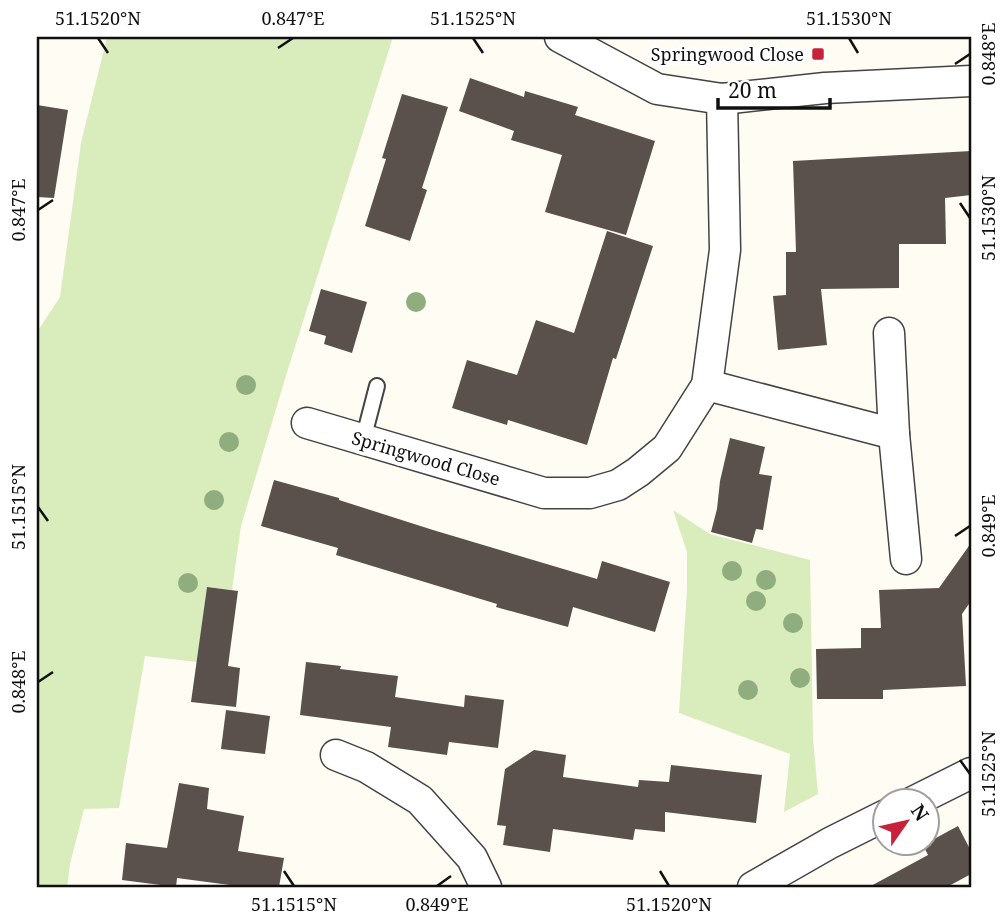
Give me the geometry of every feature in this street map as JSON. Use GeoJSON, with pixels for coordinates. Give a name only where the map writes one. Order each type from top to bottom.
{"type":"FeatureCollection","features":[{"type":"Feature","properties":{"kind":"street"},"geometry":{"type":"LineString","coordinates":[[560,37],[657,89],[722,99],[825,88],[971,81]]}},
{"type":"Feature","properties":{"kind":"street","name":"Springwood Close"},"geometry":{"type":"LineString","coordinates":[[307,424],[544,493],[590,493],[618,485],[638,472],[667,448],[707,385],[725,250],[722,99]]}},
{"type":"Feature","properties":{"kind":"street"},"geometry":{"type":"LineString","coordinates":[[889,333],[894,434],[905,559]]}},
{"type":"Feature","properties":{"kind":"street"},"geometry":{"type":"LineString","coordinates":[[707,385],[894,434]]}},
{"type":"Feature","properties":{"kind":"street"},"geometry":{"type":"LineString","coordinates":[[336,755],[366,767],[420,800],[472,858],[485,887]]}},
{"type":"Feature","properties":{"kind":"street"},"geometry":{"type":"LineString","coordinates":[[941,788],[971,773]]}},
{"type":"Feature","properties":{"kind":"street"},"geometry":{"type":"LineString","coordinates":[[753,887],[872,822]]}},
{"type":"Feature","properties":{"kind":"lane"},"geometry":{"type":"LineString","coordinates":[[363,440],[377,386]]}},
{"type":"Feature","properties":{"kind":"green space"},"geometry":{"type":"Polygon","coordinates":[[[107,37],[393,37],[241,526],[232,590],[207,587],[197,662],[145,656],[119,808],[84,809],[67,887],[37,887],[37,332],[60,297],[81,143],[107,37]]]}},
{"type":"Feature","properties":{"kind":"green space"},"geometry":{"type":"Polygon","coordinates":[[[673,510],[710,534],[810,560],[813,738],[818,794],[784,812],[790,754],[679,713],[687,552],[673,510]]]}},
{"type":"Feature","properties":{"kind":"building"},"geometry":{"type":"Polygon","coordinates":[[[470,78],[524,97],[525,91],[578,107],[575,115],[655,141],[626,235],[545,212],[562,155],[511,140],[514,131],[459,111],[470,78]]]}},
{"type":"Feature","properties":{"kind":"building"},"geometry":{"type":"Polygon","coordinates":[[[402,94],[448,107],[422,188],[427,190],[410,241],[365,226],[386,159],[382,158],[402,94]]]}},
{"type":"Feature","properties":{"kind":"building"},"geometry":{"type":"Polygon","coordinates":[[[37,105],[68,110],[54,198],[37,197],[37,105]]]}},
{"type":"Feature","properties":{"kind":"building"},"geometry":{"type":"Polygon","coordinates":[[[971,151],[971,195],[945,198],[946,244],[899,244],[899,288],[821,289],[827,345],[778,350],[773,296],[786,295],[786,252],[796,252],[793,161],[971,151]]]}},
{"type":"Feature","properties":{"kind":"building"},"geometry":{"type":"Polygon","coordinates":[[[607,231],[653,246],[616,359],[613,358],[587,445],[508,420],[507,425],[452,408],[467,360],[517,375],[536,320],[574,333],[607,231]]]}},
{"type":"Feature","properties":{"kind":"building"},"geometry":{"type":"Polygon","coordinates":[[[321,289],[367,302],[352,353],[324,344],[326,336],[309,331],[321,289]]]}},
{"type":"Feature","properties":{"kind":"building"},"geometry":{"type":"Polygon","coordinates":[[[730,438],[765,447],[759,474],[772,476],[763,530],[756,529],[752,543],[711,532],[730,438]]]}},
{"type":"Feature","properties":{"kind":"building"},"geometry":{"type":"Polygon","coordinates":[[[274,480],[597,579],[602,561],[670,582],[655,632],[573,607],[568,627],[496,607],[497,604],[336,555],[338,548],[261,526],[274,480]]]}},
{"type":"Feature","properties":{"kind":"building"},"geometry":{"type":"Polygon","coordinates":[[[971,543],[971,601],[962,614],[966,686],[883,690],[883,699],[817,699],[816,649],[861,648],[861,628],[881,628],[879,590],[939,588],[971,543]]]}},
{"type":"Feature","properties":{"kind":"building"},"geometry":{"type":"Polygon","coordinates":[[[207,587],[238,591],[228,666],[240,668],[236,707],[191,702],[207,587]]]}},
{"type":"Feature","properties":{"kind":"building"},"geometry":{"type":"Polygon","coordinates":[[[306,662],[398,676],[395,697],[464,707],[465,695],[504,700],[498,748],[449,742],[447,755],[388,747],[391,727],[300,715],[306,662]]]}},
{"type":"Feature","properties":{"kind":"building"},"geometry":{"type":"Polygon","coordinates":[[[226,710],[270,716],[265,754],[221,749],[226,710]]]}},
{"type":"Feature","properties":{"kind":"building"},"geometry":{"type":"Polygon","coordinates":[[[534,750],[566,755],[563,777],[638,787],[639,780],[669,782],[671,765],[762,775],[756,823],[665,812],[665,832],[635,829],[633,840],[553,829],[550,852],[503,845],[506,826],[497,825],[505,769],[534,750]]]}},
{"type":"Feature","properties":{"kind":"building"},"geometry":{"type":"Polygon","coordinates":[[[179,783],[209,788],[207,809],[244,816],[238,851],[284,858],[279,887],[245,887],[177,878],[176,887],[122,880],[126,843],[167,848],[179,783]]]}},
{"type":"Feature","properties":{"kind":"building"},"geometry":{"type":"Polygon","coordinates":[[[958,826],[971,851],[971,874],[947,887],[869,887],[922,858],[942,858],[942,835],[958,826]]]}},
{"type":"Feature","properties":{"kind":"place","name":"Springwood Close"},"geometry":{"type":"Point","coordinates":[818,54]}}]}
